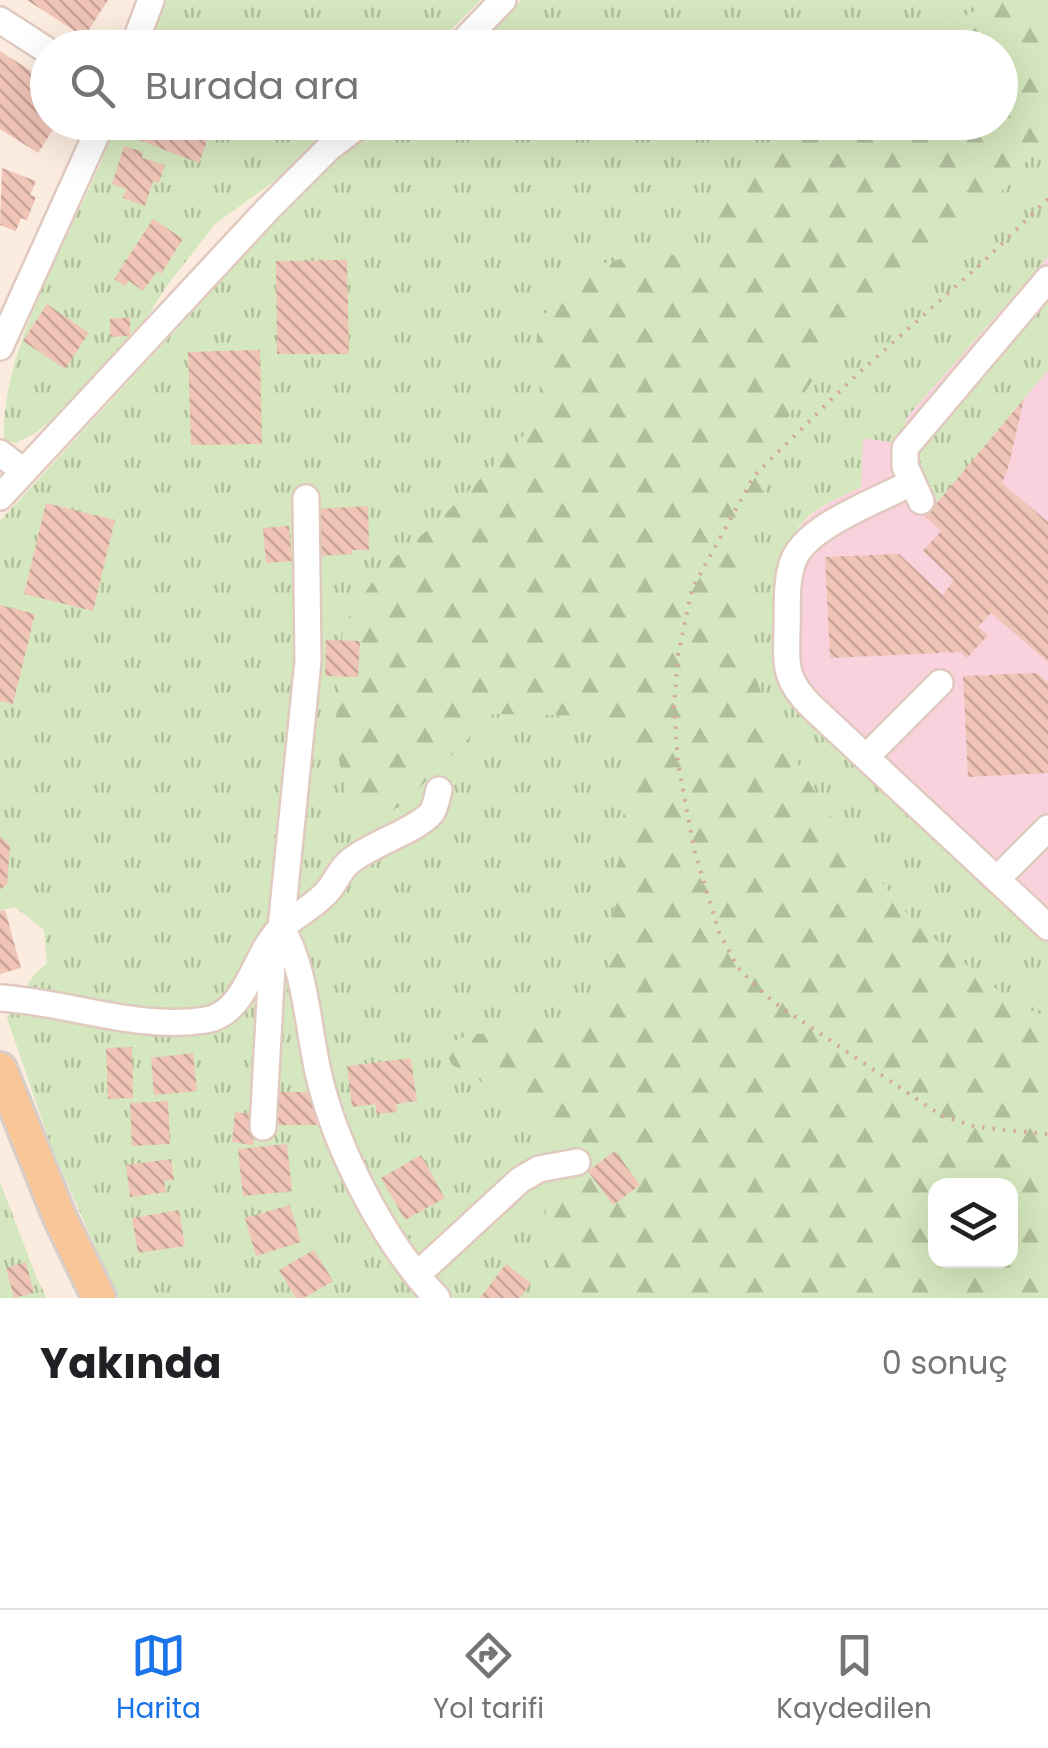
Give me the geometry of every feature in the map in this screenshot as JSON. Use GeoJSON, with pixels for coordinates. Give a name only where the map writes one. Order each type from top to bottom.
{"type":"FeatureCollection","features":[{"type":"Feature","properties":{"kind":"main road"},"geometry":{"type":"LineString","coordinates":[[0,1069],[60,1218],[99,1298]]}},
{"type":"Feature","properties":{"kind":"main road"},"geometry":{"type":"LineString","coordinates":[[0,1108],[78,1298]]}},
{"type":"Feature","properties":{"kind":"street"},"geometry":{"type":"LineString","coordinates":[[139,30],[151,0]]}},
{"type":"Feature","properties":{"kind":"street"},"geometry":{"type":"LineString","coordinates":[[474,30],[503,0]]}},
{"type":"Feature","properties":{"kind":"street"},"geometry":{"type":"LineString","coordinates":[[0,20],[30,40]]}},
{"type":"Feature","properties":{"kind":"street"},"geometry":{"type":"LineString","coordinates":[[0,347],[94,140]]}},
{"type":"Feature","properties":{"kind":"street"},"geometry":{"type":"LineString","coordinates":[[0,497],[266,211],[339,140]]}},
{"type":"Feature","properties":{"kind":"street"},"geometry":{"type":"LineString","coordinates":[[1048,278],[905,448],[905,466],[916,492],[824,528],[796,555],[788,578],[786,663],[796,691],[1048,927]]}},
{"type":"Feature","properties":{"kind":"street"},"geometry":{"type":"LineString","coordinates":[[0,453],[23,471]]}},
{"type":"Feature","properties":{"kind":"street"},"geometry":{"type":"LineString","coordinates":[[263,1127],[272,964],[280,928],[308,662],[306,498]]}},
{"type":"Feature","properties":{"kind":"street"},"geometry":{"type":"LineString","coordinates":[[866,757],[940,683]]}},
{"type":"Feature","properties":{"kind":"street"},"geometry":{"type":"LineString","coordinates":[[0,998],[169,1022],[209,1020],[226,1012],[280,928],[300,917],[328,892],[346,865],[390,836],[424,820],[434,810],[439,790]]}},
{"type":"Feature","properties":{"kind":"street"},"geometry":{"type":"LineString","coordinates":[[997,879],[1048,828]]}},
{"type":"Feature","properties":{"kind":"street"},"geometry":{"type":"LineString","coordinates":[[280,928],[295,958],[320,1082],[343,1144],[369,1204],[437,1298]]}},
{"type":"Feature","properties":{"kind":"street"},"geometry":{"type":"LineString","coordinates":[[417,1275],[520,1180],[539,1169],[576,1162]]}},
{"type":"Feature","properties":{"kind":"shaded area"},"geometry":{"type":"Polygon","coordinates":[[[1048,257],[1048,939],[784,692],[782,563],[803,522],[818,509],[860,487],[863,438],[897,443],[908,416],[1048,257]]]}},
{"type":"Feature","properties":{"kind":"green space"},"geometry":{"type":"Polygon","coordinates":[[[164,0],[481,0],[451,30],[153,30],[164,0]]]}},
{"type":"Feature","properties":{"kind":"green space"},"geometry":{"type":"Polygon","coordinates":[[[521,0],[1048,0],[1048,257],[908,416],[897,443],[863,438],[861,487],[821,507],[801,524],[785,560],[780,605],[784,692],[1048,939],[1048,1298],[118,1298],[52,1149],[7,1018],[33,976],[47,963],[44,930],[15,907],[0,910],[0,521],[317,177],[362,140],[1018,140],[1018,30],[493,30],[521,0]]]}},
{"type":"Feature","properties":{"kind":"green space"},"geometry":{"type":"Polygon","coordinates":[[[1048,2],[1048,135],[969,231],[859,329],[814,378],[782,426],[744,546],[740,627],[768,715],[838,829],[915,923],[1015,1004],[1048,1017],[1048,1298],[554,1298],[544,1196],[549,1145],[535,1112],[452,1065],[442,1045],[470,1035],[528,1028],[583,1014],[608,978],[630,745],[603,716],[493,714],[402,805],[357,830],[334,742],[343,625],[382,568],[436,523],[542,417],[536,346],[539,321],[587,267],[647,253],[688,256],[714,246],[718,196],[789,140],[1018,140],[1018,30],[942,30],[987,3],[1048,2]]]}},
{"type":"Feature","properties":{"kind":"green space"},"geometry":{"type":"Polygon","coordinates":[[[109,140],[324,140],[293,168],[215,224],[166,287],[137,333],[75,400],[37,432],[16,443],[4,440],[5,409],[22,341],[109,140]]]}},
{"type":"Feature","properties":{"kind":"green space"},"geometry":{"type":"Polygon","coordinates":[[[1048,291],[1048,370],[938,502],[913,467],[917,449],[1048,291]]]}},
{"type":"Feature","properties":{"kind":"green space"},"geometry":{"type":"Polygon","coordinates":[[[0,1182],[38,1281],[47,1298],[0,1298],[0,1182]]]}},
{"type":"Feature","properties":{"kind":"building"},"geometry":{"type":"Polygon","coordinates":[[[27,0],[108,0],[89,30],[73,30],[27,0]]]}},
{"type":"Feature","properties":{"kind":"building"},"geometry":{"type":"Polygon","coordinates":[[[0,51],[30,70],[30,140],[46,140],[38,153],[0,129],[0,51]]]}},
{"type":"Feature","properties":{"kind":"building"},"geometry":{"type":"Polygon","coordinates":[[[138,140],[207,140],[199,163],[138,140]]]}},
{"type":"Feature","properties":{"kind":"building"},"geometry":{"type":"Polygon","coordinates":[[[124,146],[143,152],[142,158],[165,165],[159,183],[153,181],[145,206],[123,198],[126,189],[112,184],[124,146]]]}},
{"type":"Feature","properties":{"kind":"building"},"geometry":{"type":"Polygon","coordinates":[[[2,168],[36,181],[30,195],[36,197],[27,220],[21,218],[16,231],[0,225],[2,168]]]}},
{"type":"Feature","properties":{"kind":"building"},"geometry":{"type":"Polygon","coordinates":[[[153,219],[183,239],[161,274],[157,271],[143,291],[129,281],[125,286],[114,279],[153,219]]]}},
{"type":"Feature","properties":{"kind":"building"},"geometry":{"type":"Polygon","coordinates":[[[347,260],[349,354],[277,354],[276,261],[347,260]]]}},
{"type":"Feature","properties":{"kind":"building"},"geometry":{"type":"Polygon","coordinates":[[[47,304],[89,333],[65,369],[23,341],[47,304]]]}},
{"type":"Feature","properties":{"kind":"building"},"geometry":{"type":"Polygon","coordinates":[[[110,318],[130,318],[130,336],[110,337],[110,318]]]}},
{"type":"Feature","properties":{"kind":"building"},"geometry":{"type":"Polygon","coordinates":[[[260,350],[262,444],[191,445],[188,352],[260,350]]]}},
{"type":"Feature","properties":{"kind":"building"},"geometry":{"type":"Polygon","coordinates":[[[1024,399],[1002,483],[1048,522],[1048,662],[991,613],[978,627],[988,635],[967,658],[960,652],[830,658],[825,557],[899,554],[943,595],[954,580],[923,551],[941,531],[925,517],[1024,399]]]}},
{"type":"Feature","properties":{"kind":"building"},"geometry":{"type":"Polygon","coordinates":[[[46,503],[115,520],[93,611],[24,594],[46,503]]]}},
{"type":"Feature","properties":{"kind":"building"},"geometry":{"type":"Polygon","coordinates":[[[368,506],[369,550],[319,556],[317,509],[368,506]]]}},
{"type":"Feature","properties":{"kind":"building"},"geometry":{"type":"Polygon","coordinates":[[[289,526],[292,561],[266,563],[263,528],[289,526]]]}},
{"type":"Feature","properties":{"kind":"building"},"geometry":{"type":"Polygon","coordinates":[[[0,605],[35,614],[13,704],[0,701],[0,605]]]}},
{"type":"Feature","properties":{"kind":"building"},"geometry":{"type":"Polygon","coordinates":[[[326,640],[360,641],[358,677],[325,676],[326,640]]]}},
{"type":"Feature","properties":{"kind":"building"},"geometry":{"type":"Polygon","coordinates":[[[1037,673],[1048,683],[1048,773],[968,777],[963,676],[1037,673]]]}},
{"type":"Feature","properties":{"kind":"building"},"geometry":{"type":"Polygon","coordinates":[[[0,836],[10,846],[7,884],[0,890],[0,836]]]}},
{"type":"Feature","properties":{"kind":"building"},"geometry":{"type":"Polygon","coordinates":[[[5,910],[21,968],[0,974],[0,911],[5,910]]]}},
{"type":"Feature","properties":{"kind":"building"},"geometry":{"type":"Polygon","coordinates":[[[132,1047],[133,1098],[108,1099],[106,1048],[132,1047]]]}},
{"type":"Feature","properties":{"kind":"building"},"geometry":{"type":"Polygon","coordinates":[[[193,1053],[197,1091],[154,1095],[151,1058],[193,1053]]]}},
{"type":"Feature","properties":{"kind":"building"},"geometry":{"type":"Polygon","coordinates":[[[411,1058],[417,1101],[396,1104],[397,1112],[377,1114],[375,1104],[352,1107],[347,1066],[411,1058]]]}},
{"type":"Feature","properties":{"kind":"building"},"geometry":{"type":"Polygon","coordinates":[[[276,1092],[316,1092],[317,1125],[277,1125],[276,1092]]]}},
{"type":"Feature","properties":{"kind":"building"},"geometry":{"type":"Polygon","coordinates":[[[168,1101],[170,1144],[132,1146],[130,1103],[168,1101]]]}},
{"type":"Feature","properties":{"kind":"building"},"geometry":{"type":"Polygon","coordinates":[[[235,1112],[257,1115],[253,1145],[232,1142],[235,1112]]]}},
{"type":"Feature","properties":{"kind":"building"},"geometry":{"type":"Polygon","coordinates":[[[287,1144],[292,1191],[243,1196],[238,1149],[287,1144]]]}},
{"type":"Feature","properties":{"kind":"building"},"geometry":{"type":"Polygon","coordinates":[[[615,1151],[640,1185],[613,1205],[588,1171],[615,1151]]]}},
{"type":"Feature","properties":{"kind":"building"},"geometry":{"type":"Polygon","coordinates":[[[421,1155],[445,1198],[405,1220],[381,1178],[421,1155]]]}},
{"type":"Feature","properties":{"kind":"building"},"geometry":{"type":"Polygon","coordinates":[[[171,1159],[174,1180],[164,1181],[166,1192],[130,1197],[126,1165],[171,1159]]]}},
{"type":"Feature","properties":{"kind":"building"},"geometry":{"type":"Polygon","coordinates":[[[290,1205],[301,1242],[256,1256],[245,1218],[290,1205]]]}},
{"type":"Feature","properties":{"kind":"building"},"geometry":{"type":"Polygon","coordinates":[[[179,1210],[185,1246],[138,1253],[132,1218],[179,1210]]]}},
{"type":"Feature","properties":{"kind":"building"},"geometry":{"type":"Polygon","coordinates":[[[314,1250],[333,1281],[304,1298],[296,1298],[279,1270],[314,1250]]]}},
{"type":"Feature","properties":{"kind":"building"},"geometry":{"type":"Polygon","coordinates":[[[26,1262],[34,1293],[14,1298],[6,1268],[26,1262]]]}},
{"type":"Feature","properties":{"kind":"building"},"geometry":{"type":"Polygon","coordinates":[[[506,1264],[531,1283],[520,1298],[480,1298],[506,1264]]]}}]}
